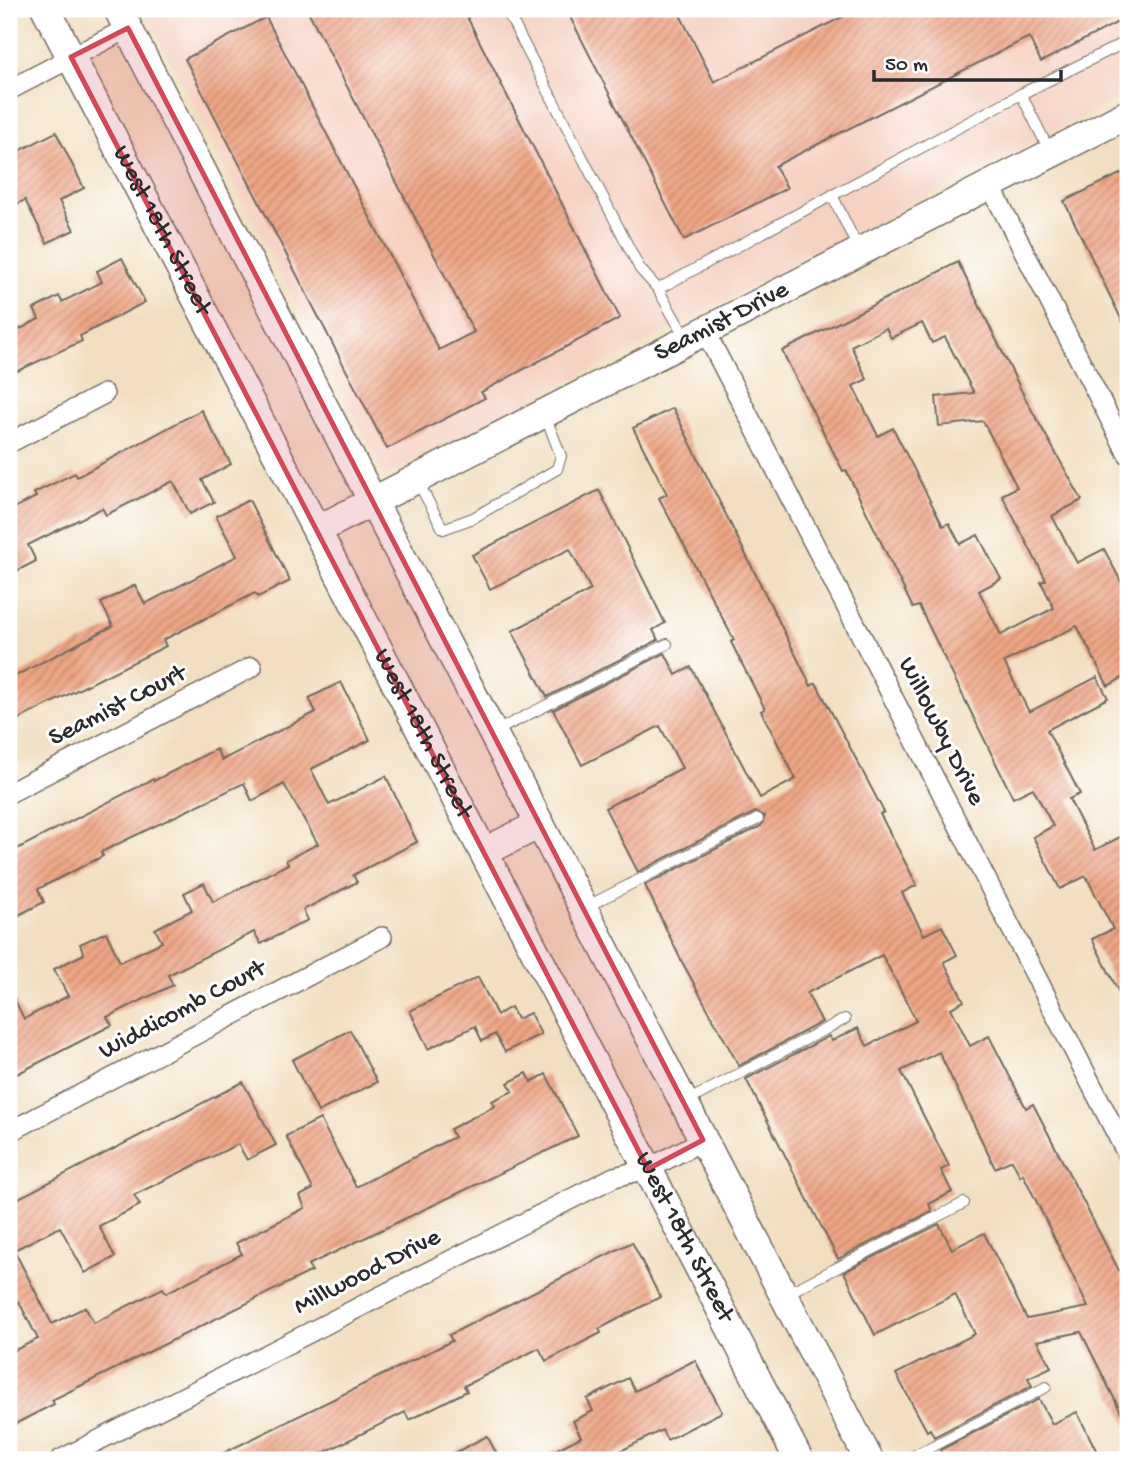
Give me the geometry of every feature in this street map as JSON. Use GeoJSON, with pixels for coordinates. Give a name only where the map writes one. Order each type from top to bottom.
{"type":"FeatureCollection","features":[{"type":"Feature","properties":{"kind":"main road","name":"West 18th Street"},"geometry":{"type":"LineString","coordinates":[[46,9],[799,1460]]}},
{"type":"Feature","properties":{"kind":"main road"},"geometry":{"type":"LineString","coordinates":[[123,18],[869,1460]]}},
{"type":"Feature","properties":{"kind":"main road","name":"Seamist Drive"},"geometry":{"type":"LineString","coordinates":[[317,530],[1128,114]]}},
{"type":"Feature","properties":{"kind":"main road"},"geometry":{"type":"LineString","coordinates":[[484,852],[540,824]]}},
{"type":"Feature","properties":{"kind":"street"},"geometry":{"type":"LineString","coordinates":[[9,90],[71,57],[123,18]]}},
{"type":"Feature","properties":{"kind":"street"},"geometry":{"type":"LineString","coordinates":[[990,185],[1128,454]]}},
{"type":"Feature","properties":{"kind":"street","name":"Willowby Drive"},"geometry":{"type":"LineString","coordinates":[[696,336],[1128,1156]]}},
{"type":"Feature","properties":{"kind":"street"},"geometry":{"type":"LineString","coordinates":[[9,443],[104,394]]}},
{"type":"Feature","properties":{"kind":"street","name":"Seamist Court"},"geometry":{"type":"LineString","coordinates":[[9,793],[252,667]]}},
{"type":"Feature","properties":{"kind":"street","name":"Widdicomb Court"},"geometry":{"type":"LineString","coordinates":[[9,1132],[382,937]]}},
{"type":"Feature","properties":{"kind":"street","name":"Millwood Drive"},"geometry":{"type":"LineString","coordinates":[[60,1460],[614,1177],[648,1168],[703,1140]]}},
{"type":"Feature","properties":{"kind":"lane"},"geometry":{"type":"LineString","coordinates":[[506,9],[640,269],[696,336]]}},
{"type":"Feature","properties":{"kind":"lane"},"geometry":{"type":"LineString","coordinates":[[658,289],[1021,94],[1128,41]]}},
{"type":"Feature","properties":{"kind":"lane"},"geometry":{"type":"LineString","coordinates":[[1021,94],[1051,154]]}},
{"type":"Feature","properties":{"kind":"lane"},"geometry":{"type":"LineString","coordinates":[[832,195],[859,252]]}},
{"type":"Feature","properties":{"kind":"lane"},"geometry":{"type":"LineString","coordinates":[[416,479],[443,529],[473,518],[557,469],[561,456],[544,413]]}},
{"type":"Feature","properties":{"kind":"lane"},"geometry":{"type":"LineString","coordinates":[[493,732],[667,644]]}},
{"type":"Feature","properties":{"kind":"lane"},"geometry":{"type":"LineString","coordinates":[[583,908],[758,819]]}},
{"type":"Feature","properties":{"kind":"lane"},"geometry":{"type":"LineString","coordinates":[[684,1103],[845,1019]]}},
{"type":"Feature","properties":{"kind":"lane"},"geometry":{"type":"LineString","coordinates":[[784,1295],[964,1203]]}},
{"type":"Feature","properties":{"kind":"lane"},"geometry":{"type":"LineString","coordinates":[[906,1460],[1046,1387]]}},
{"type":"Feature","properties":{"kind":"highlighted area"},"geometry":{"type":"Polygon","coordinates":[[[128,28],[703,1140],[648,1169],[71,57],[128,28]]]}},
{"type":"Feature","properties":{"kind":"shaded area"},"geometry":{"type":"Polygon","coordinates":[[[144,9],[1128,9],[1128,93],[385,476],[144,9]]]}},
{"type":"Feature","properties":{"kind":"building"},"geometry":{"type":"Polygon","coordinates":[[[307,9],[463,9],[620,318],[481,392],[485,398],[387,449],[185,59],[266,17],[439,350],[474,332],[307,9]]]}},
{"type":"Feature","properties":{"kind":"building"},"geometry":{"type":"Polygon","coordinates":[[[566,9],[677,9],[714,82],[858,9],[1128,9],[1128,17],[1041,62],[1029,37],[775,166],[787,188],[684,240],[566,9]]]}},
{"type":"Feature","properties":{"kind":"building"},"geometry":{"type":"Polygon","coordinates":[[[56,132],[84,188],[59,201],[74,230],[47,243],[25,200],[9,208],[9,156],[56,132]]]}},
{"type":"Feature","properties":{"kind":"building"},"geometry":{"type":"Polygon","coordinates":[[[1128,170],[1128,333],[1064,201],[1128,170]]]}},
{"type":"Feature","properties":{"kind":"building"},"geometry":{"type":"Polygon","coordinates":[[[122,258],[145,302],[80,336],[82,341],[9,375],[9,335],[39,319],[34,309],[59,296],[62,302],[102,282],[97,271],[122,258]]]}},
{"type":"Feature","properties":{"kind":"building"},"geometry":{"type":"Polygon","coordinates":[[[958,262],[1025,398],[1082,500],[1052,516],[1077,563],[1104,549],[1128,595],[1128,675],[1108,686],[1077,626],[1004,662],[1029,712],[1097,677],[1108,698],[1047,730],[1080,794],[1069,799],[1095,850],[1128,833],[1128,1010],[1092,939],[1113,929],[1086,876],[1060,889],[1033,837],[1053,826],[1033,788],[1013,798],[919,606],[913,608],[846,470],[843,471],[782,351],[958,262]],[[922,323],[891,338],[886,328],[851,346],[867,379],[853,386],[878,436],[893,428],[943,526],[949,523],[960,544],[978,535],[1001,579],[979,591],[1001,635],[1054,608],[1041,582],[1046,580],[1002,495],[1017,487],[983,421],[939,426],[936,397],[974,393],[945,337],[932,343],[922,323]]]}},
{"type":"Feature","properties":{"kind":"building"},"geometry":{"type":"Polygon","coordinates":[[[673,408],[811,686],[816,683],[884,812],[880,814],[917,885],[902,893],[924,935],[942,926],[957,955],[944,962],[964,1001],[951,1008],[970,1046],[989,1036],[1026,1108],[1033,1104],[1128,1288],[1128,1426],[1081,1332],[1037,1341],[1051,1367],[1028,1378],[1032,1386],[934,1437],[930,1429],[927,1431],[896,1374],[975,1334],[955,1294],[875,1335],[844,1272],[939,1224],[952,1249],[984,1233],[1027,1319],[1088,1307],[1023,1174],[1020,1176],[1012,1160],[995,1168],[939,1052],[901,1071],[949,1166],[941,1170],[952,1192],[929,1204],[932,1211],[838,1259],[746,1079],[829,1036],[832,1041],[858,1028],[867,1046],[916,1021],[898,985],[882,955],[807,993],[822,1022],[739,1066],[681,960],[645,885],[761,826],[765,816],[755,812],[638,872],[605,808],[682,768],[660,726],[582,765],[553,710],[665,653],[676,675],[691,667],[760,798],[796,779],[761,711],[765,709],[731,642],[734,640],[659,498],[667,494],[633,428],[673,408]]]}},
{"type":"Feature","properties":{"kind":"building"},"geometry":{"type":"Polygon","coordinates":[[[201,410],[231,464],[202,480],[214,502],[190,514],[173,481],[106,515],[102,508],[28,545],[36,561],[9,575],[9,507],[10,510],[36,497],[34,493],[75,473],[77,477],[201,410]]]}},
{"type":"Feature","properties":{"kind":"building"},"geometry":{"type":"Polygon","coordinates":[[[599,490],[665,623],[653,630],[658,640],[547,697],[512,631],[591,590],[570,549],[490,589],[472,555],[599,490]]]}},
{"type":"Feature","properties":{"kind":"building"},"geometry":{"type":"Polygon","coordinates":[[[249,500],[290,581],[258,597],[255,593],[163,640],[166,646],[9,724],[9,679],[113,626],[101,603],[135,585],[145,604],[237,556],[216,516],[249,500]]]}},
{"type":"Feature","properties":{"kind":"building"},"geometry":{"type":"Polygon","coordinates":[[[341,682],[370,740],[311,769],[329,805],[386,776],[417,842],[353,875],[357,882],[303,910],[308,920],[261,944],[254,932],[168,975],[173,985],[107,1017],[112,1025],[9,1078],[9,988],[24,1019],[68,996],[54,969],[84,954],[80,944],[106,932],[120,962],[162,942],[155,929],[192,910],[184,893],[204,883],[213,902],[288,864],[286,860],[318,844],[284,784],[252,801],[244,783],[101,852],[103,856],[38,889],[44,902],[9,920],[9,853],[216,749],[222,760],[316,712],[309,698],[341,682]]]}},
{"type":"Feature","properties":{"kind":"building"},"geometry":{"type":"Polygon","coordinates":[[[478,977],[497,1015],[511,1007],[517,1019],[530,1013],[541,1034],[505,1052],[495,1034],[482,1041],[475,1026],[428,1049],[410,1011],[478,977]]]}},
{"type":"Feature","properties":{"kind":"building"},"geometry":{"type":"Polygon","coordinates":[[[350,1030],[377,1082],[318,1112],[292,1060],[350,1030]]]}},
{"type":"Feature","properties":{"kind":"building"},"geometry":{"type":"Polygon","coordinates":[[[527,1073],[531,1082],[546,1074],[578,1136],[308,1265],[312,1271],[52,1400],[54,1404],[9,1427],[9,1353],[38,1339],[19,1302],[9,1308],[9,1203],[243,1082],[276,1145],[247,1160],[238,1144],[134,1195],[140,1205],[99,1226],[115,1257],[85,1273],[60,1227],[14,1250],[52,1324],[85,1307],[94,1323],[163,1288],[166,1293],[242,1254],[236,1243],[305,1208],[300,1196],[313,1189],[286,1136],[320,1119],[356,1187],[454,1137],[450,1129],[495,1106],[492,1101],[513,1091],[508,1083],[527,1073]]]}},
{"type":"Feature","properties":{"kind":"building"},"geometry":{"type":"Polygon","coordinates":[[[632,1242],[660,1297],[599,1329],[601,1333],[546,1361],[539,1348],[464,1386],[467,1391],[409,1420],[405,1412],[309,1460],[209,1460],[452,1341],[449,1335],[632,1242]]]}},
{"type":"Feature","properties":{"kind":"building"},"geometry":{"type":"Polygon","coordinates":[[[695,1360],[722,1412],[667,1440],[662,1430],[603,1460],[535,1460],[581,1437],[573,1421],[593,1411],[587,1399],[628,1378],[635,1391],[695,1360]]]}},
{"type":"Feature","properties":{"kind":"building"},"geometry":{"type":"Polygon","coordinates":[[[1039,1399],[1052,1424],[1077,1412],[1101,1460],[945,1460],[940,1450],[1039,1399]]]}},
{"type":"Feature","properties":{"kind":"building"},"geometry":{"type":"Polygon","coordinates":[[[487,1436],[500,1460],[441,1460],[487,1436]]]}}]}
